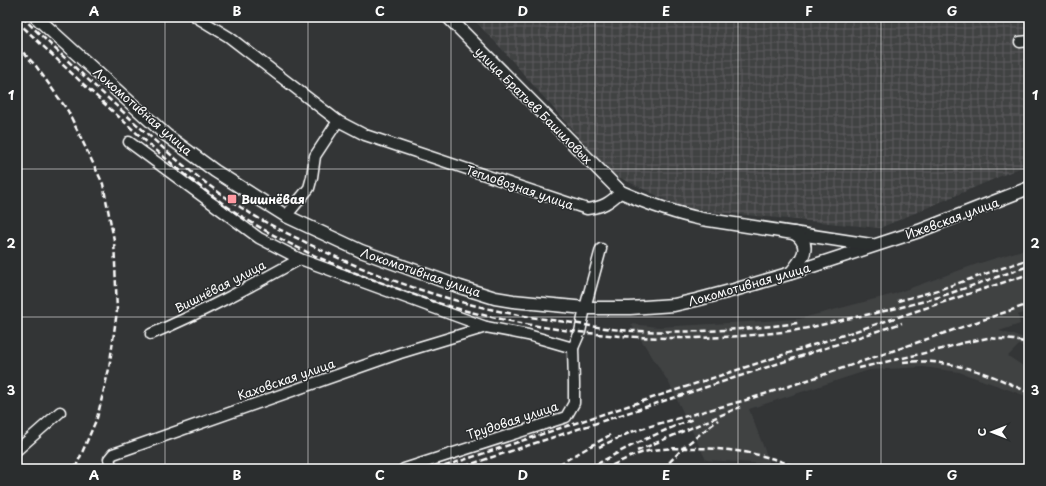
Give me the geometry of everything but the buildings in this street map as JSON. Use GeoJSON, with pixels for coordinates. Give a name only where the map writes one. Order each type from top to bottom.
{"type":"FeatureCollection","features":[{"type":"Feature","properties":{"kind":"street","name":"Локомотивная улица"},"geometry":{"type":"LineString","coordinates":[[36,17],[166,134],[215,171],[286,216],[360,251],[481,294],[513,301],[585,308],[630,308],[674,305],[734,290],[791,273],[874,245]]}},
{"type":"Feature","properties":{"kind":"street","name":"Тепловозная улица"},"geometry":{"type":"LineString","coordinates":[[196,17],[229,37],[338,121],[365,135],[586,209],[599,208],[608,203],[621,192]]}},
{"type":"Feature","properties":{"kind":"street","name":"улица Братьев Башиловых"},"geometry":{"type":"LineString","coordinates":[[448,17],[621,192]]}},
{"type":"Feature","properties":{"kind":"street"},"geometry":{"type":"LineString","coordinates":[[286,216],[308,188],[312,177],[315,156],[338,121]]}},
{"type":"Feature","properties":{"kind":"street"},"geometry":{"type":"LineString","coordinates":[[129,142],[259,238],[300,259],[486,327],[528,334],[573,348]]}},
{"type":"Feature","properties":{"kind":"street","name":"Ижевская улица"},"geometry":{"type":"LineString","coordinates":[[874,245],[919,231],[1029,188]]}},
{"type":"Feature","properties":{"kind":"street"},"geometry":{"type":"LineString","coordinates":[[621,192],[656,207],[678,214],[874,245]]}},
{"type":"Feature","properties":{"kind":"street"},"geometry":{"type":"LineString","coordinates":[[791,273],[800,263],[805,252],[802,240],[794,233]]}},
{"type":"Feature","properties":{"kind":"street","name":"Трудовая улица"},"geometry":{"type":"LineString","coordinates":[[404,469],[566,417],[574,403],[573,348],[580,332],[601,249]]}},
{"type":"Feature","properties":{"kind":"street","name":"Вишнёвая улица"},"geometry":{"type":"LineString","coordinates":[[151,334],[228,299],[300,259]]}},
{"type":"Feature","properties":{"kind":"street","name":"Каховская улица"},"geometry":{"type":"LineString","coordinates":[[112,469],[110,459],[112,454],[400,352],[486,327]]}},
{"type":"Feature","properties":{"kind":"street"},"geometry":{"type":"LineString","coordinates":[[17,450],[60,412]]}},
{"type":"Feature","properties":{"kind":"shaded area"},"geometry":{"type":"Polygon","coordinates":[[[471,17],[1029,17],[1029,164],[880,228],[685,209],[610,173],[500,47],[471,17]]]}},
{"type":"Feature","properties":{"kind":"shaded area"},"geometry":{"type":"Polygon","coordinates":[[[1029,248],[1029,311],[1018,315],[1020,324],[999,331],[1029,339],[1029,348],[1019,345],[1008,356],[1029,370],[1029,397],[959,372],[923,367],[869,370],[749,409],[770,464],[706,460],[669,383],[631,324],[659,327],[799,319],[894,294],[977,264],[1029,248]]]}},
{"type":"Feature","properties":{"kind":"railway"},"geometry":{"type":"LineString","coordinates":[[22,17],[148,135],[205,183],[251,214],[353,265],[435,294],[491,309],[531,317],[610,329],[657,332],[697,331],[738,329],[798,323]]}},
{"type":"Feature","properties":{"kind":"railway"},"geometry":{"type":"LineString","coordinates":[[17,21],[55,58],[160,154],[217,199],[250,222],[288,243],[348,270],[436,302],[494,318],[537,326],[623,336],[710,338],[754,335],[797,330],[904,306],[939,297],[1029,266]]}},
{"type":"Feature","properties":{"kind":"railway"},"geometry":{"type":"LineString","coordinates":[[17,46],[36,66],[68,111],[103,184],[114,240],[117,311],[109,369],[97,418],[75,469]]}},
{"type":"Feature","properties":{"kind":"railway"},"geometry":{"type":"LineString","coordinates":[[898,301],[938,290],[1029,259]]}},
{"type":"Feature","properties":{"kind":"railway"},"geometry":{"type":"LineString","coordinates":[[436,469],[1029,274]]}},
{"type":"Feature","properties":{"kind":"railway"},"geometry":{"type":"LineString","coordinates":[[599,447],[631,432],[746,400],[1029,304]]}},
{"type":"Feature","properties":{"kind":"railway"},"geometry":{"type":"LineString","coordinates":[[456,469],[902,323]]}},
{"type":"Feature","properties":{"kind":"railway"},"geometry":{"type":"LineString","coordinates":[[859,368],[988,338],[1029,343]]}},
{"type":"Feature","properties":{"kind":"railway"},"geometry":{"type":"LineString","coordinates":[[903,362],[936,362],[968,368],[999,379],[1029,393]]}},
{"type":"Feature","properties":{"kind":"railway"},"geometry":{"type":"LineString","coordinates":[[637,451],[740,407]]}},
{"type":"Feature","properties":{"kind":"railway"},"geometry":{"type":"LineString","coordinates":[[589,469],[640,442],[693,419]]}},
{"type":"Feature","properties":{"kind":"railway"},"geometry":{"type":"LineString","coordinates":[[663,469],[685,446],[718,420]]}},
{"type":"Feature","properties":{"kind":"railway"},"geometry":{"type":"LineString","coordinates":[[551,469],[610,435]]}},
{"type":"Feature","properties":{"kind":"railway"},"geometry":{"type":"LineString","coordinates":[[604,469],[631,456],[647,451],[695,448],[723,449],[749,453],[774,459],[800,469]]}},
{"type":"Feature","properties":{"kind":"place","name":"Вишнёвая"},"geometry":{"type":"Point","coordinates":[232,199]}}]}
